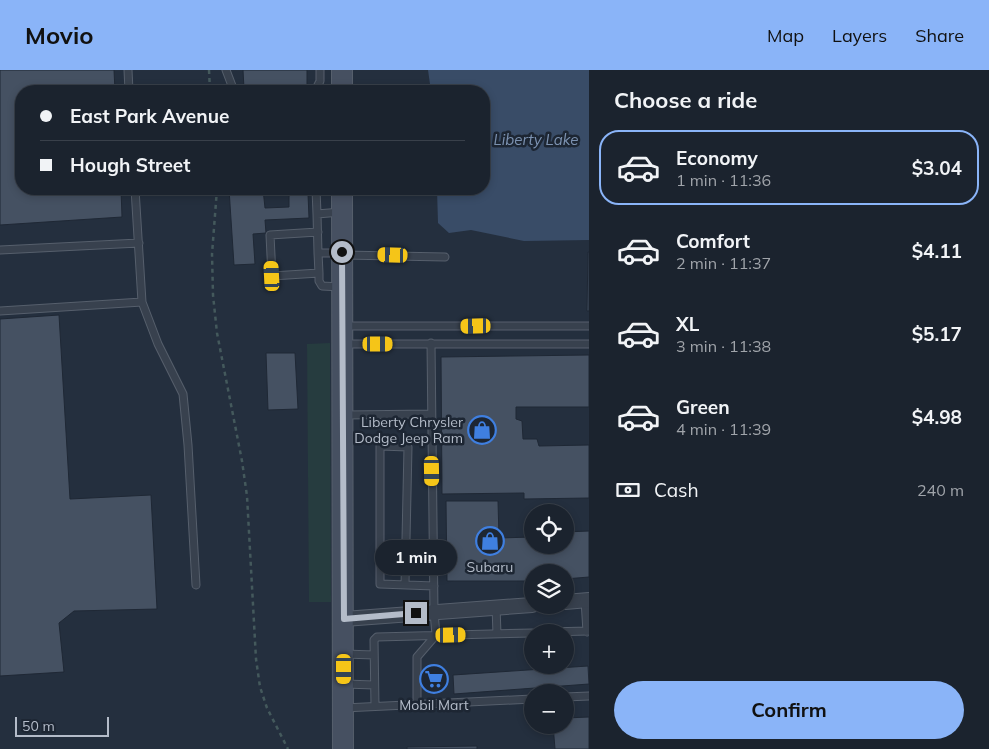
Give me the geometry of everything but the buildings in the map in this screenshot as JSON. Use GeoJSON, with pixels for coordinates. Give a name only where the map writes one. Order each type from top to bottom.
{"type":"FeatureCollection","features":[{"type":"Feature","properties":{"kind":"main road"},"geometry":{"type":"LineString","coordinates":[[342,70],[342,85]]}},
{"type":"Feature","properties":{"kind":"main road"},"geometry":{"type":"LineString","coordinates":[[342,195],[343,749]]}},
{"type":"Feature","properties":{"kind":"street"},"geometry":{"type":"LineString","coordinates":[[574,601],[587,600]]}},
{"type":"Feature","properties":{"kind":"street"},"geometry":{"type":"LineString","coordinates":[[344,619],[524,605]]}},
{"type":"Feature","properties":{"kind":"lane"},"geometry":{"type":"LineString","coordinates":[[128,70],[129,85]]}},
{"type":"Feature","properties":{"kind":"lane"},"geometry":{"type":"LineString","coordinates":[[226,70],[232,85]]}},
{"type":"Feature","properties":{"kind":"lane"},"geometry":{"type":"LineString","coordinates":[[318,85],[320,70]]}},
{"type":"Feature","properties":{"kind":"lane"},"geometry":{"type":"LineString","coordinates":[[135,195],[142,302],[158,344],[183,394],[188,445],[196,585]]}},
{"type":"Feature","properties":{"kind":"lane"},"geometry":{"type":"LineString","coordinates":[[316,195],[319,274],[322,286],[342,287]]}},
{"type":"Feature","properties":{"kind":"lane"},"geometry":{"type":"LineString","coordinates":[[317,214],[342,212]]}},
{"type":"Feature","properties":{"kind":"lane"},"geometry":{"type":"LineString","coordinates":[[318,232],[270,235],[272,276],[319,274]]}},
{"type":"Feature","properties":{"kind":"lane"},"geometry":{"type":"LineString","coordinates":[[0,250],[139,243]]}},
{"type":"Feature","properties":{"kind":"lane"},"geometry":{"type":"LineString","coordinates":[[318,253],[445,257]]}},
{"type":"Feature","properties":{"kind":"lane"},"geometry":{"type":"LineString","coordinates":[[0,311],[142,302]]}},
{"type":"Feature","properties":{"kind":"lane"},"geometry":{"type":"LineString","coordinates":[[342,335],[589,326]]}},
{"type":"Feature","properties":{"kind":"lane"},"geometry":{"type":"LineString","coordinates":[[342,335],[470,345],[589,344]]}},
{"type":"Feature","properties":{"kind":"lane"},"geometry":{"type":"LineString","coordinates":[[417,704],[417,657],[436,635],[434,612],[431,343]]}},
{"type":"Feature","properties":{"kind":"lane"},"geometry":{"type":"LineString","coordinates":[[342,415],[431,414]]}},
{"type":"Feature","properties":{"kind":"lane"},"geometry":{"type":"LineString","coordinates":[[405,584],[408,446],[380,446],[380,584],[434,586]]}},
{"type":"Feature","properties":{"kind":"lane"},"geometry":{"type":"LineString","coordinates":[[574,632],[588,632],[587,600]]}},
{"type":"Feature","properties":{"kind":"lane"},"geometry":{"type":"LineString","coordinates":[[496,607],[497,634]]}},
{"type":"Feature","properties":{"kind":"lane"},"geometry":{"type":"LineString","coordinates":[[375,706],[374,640],[377,636],[524,633]]}},
{"type":"Feature","properties":{"kind":"lane"},"geometry":{"type":"LineString","coordinates":[[344,654],[374,655]]}},
{"type":"Feature","properties":{"kind":"lane"},"geometry":{"type":"LineString","coordinates":[[343,684],[374,685]]}},
{"type":"Feature","properties":{"kind":"lane"},"geometry":{"type":"LineString","coordinates":[[574,697],[589,696]]}},
{"type":"Feature","properties":{"kind":"lane"},"geometry":{"type":"LineString","coordinates":[[343,708],[524,699]]}},
{"type":"Feature","properties":{"kind":"path"},"geometry":{"type":"LineString","coordinates":[[209,70],[210,85]]}},
{"type":"Feature","properties":{"kind":"path"},"geometry":{"type":"LineString","coordinates":[[217,195],[212,254],[213,295],[217,333],[242,460],[247,496],[256,659],[260,687],[267,708],[288,749]]}},
{"type":"Feature","properties":{"kind":"green space"},"geometry":{"type":"Polygon","coordinates":[[[330,343],[331,602],[309,602],[307,344],[330,343]]]}},
{"type":"Feature","properties":{"kind":"water","name":"Liberty Lake"},"geometry":{"type":"Polygon","coordinates":[[[428,70],[589,70],[589,240],[524,241],[471,230],[449,233],[438,223],[437,195],[490,195],[490,85],[430,85],[428,70]]]}},
{"type":"Feature","properties":{"kind":"place","name":"Liberty Chrysler Dodge Jeep Ram"},"geometry":{"type":"Point","coordinates":[482,430]}},
{"type":"Feature","properties":{"kind":"place","name":"Subaru"},"geometry":{"type":"Point","coordinates":[490,541]}},
{"type":"Feature","properties":{"kind":"place","name":"Mobil Mart"},"geometry":{"type":"Point","coordinates":[434,679]}},
{"type":"Feature","properties":{"kind":"route"},"geometry":{"type":"LineString","coordinates":[[342,252],[344,619],[416,613]]}}]}
